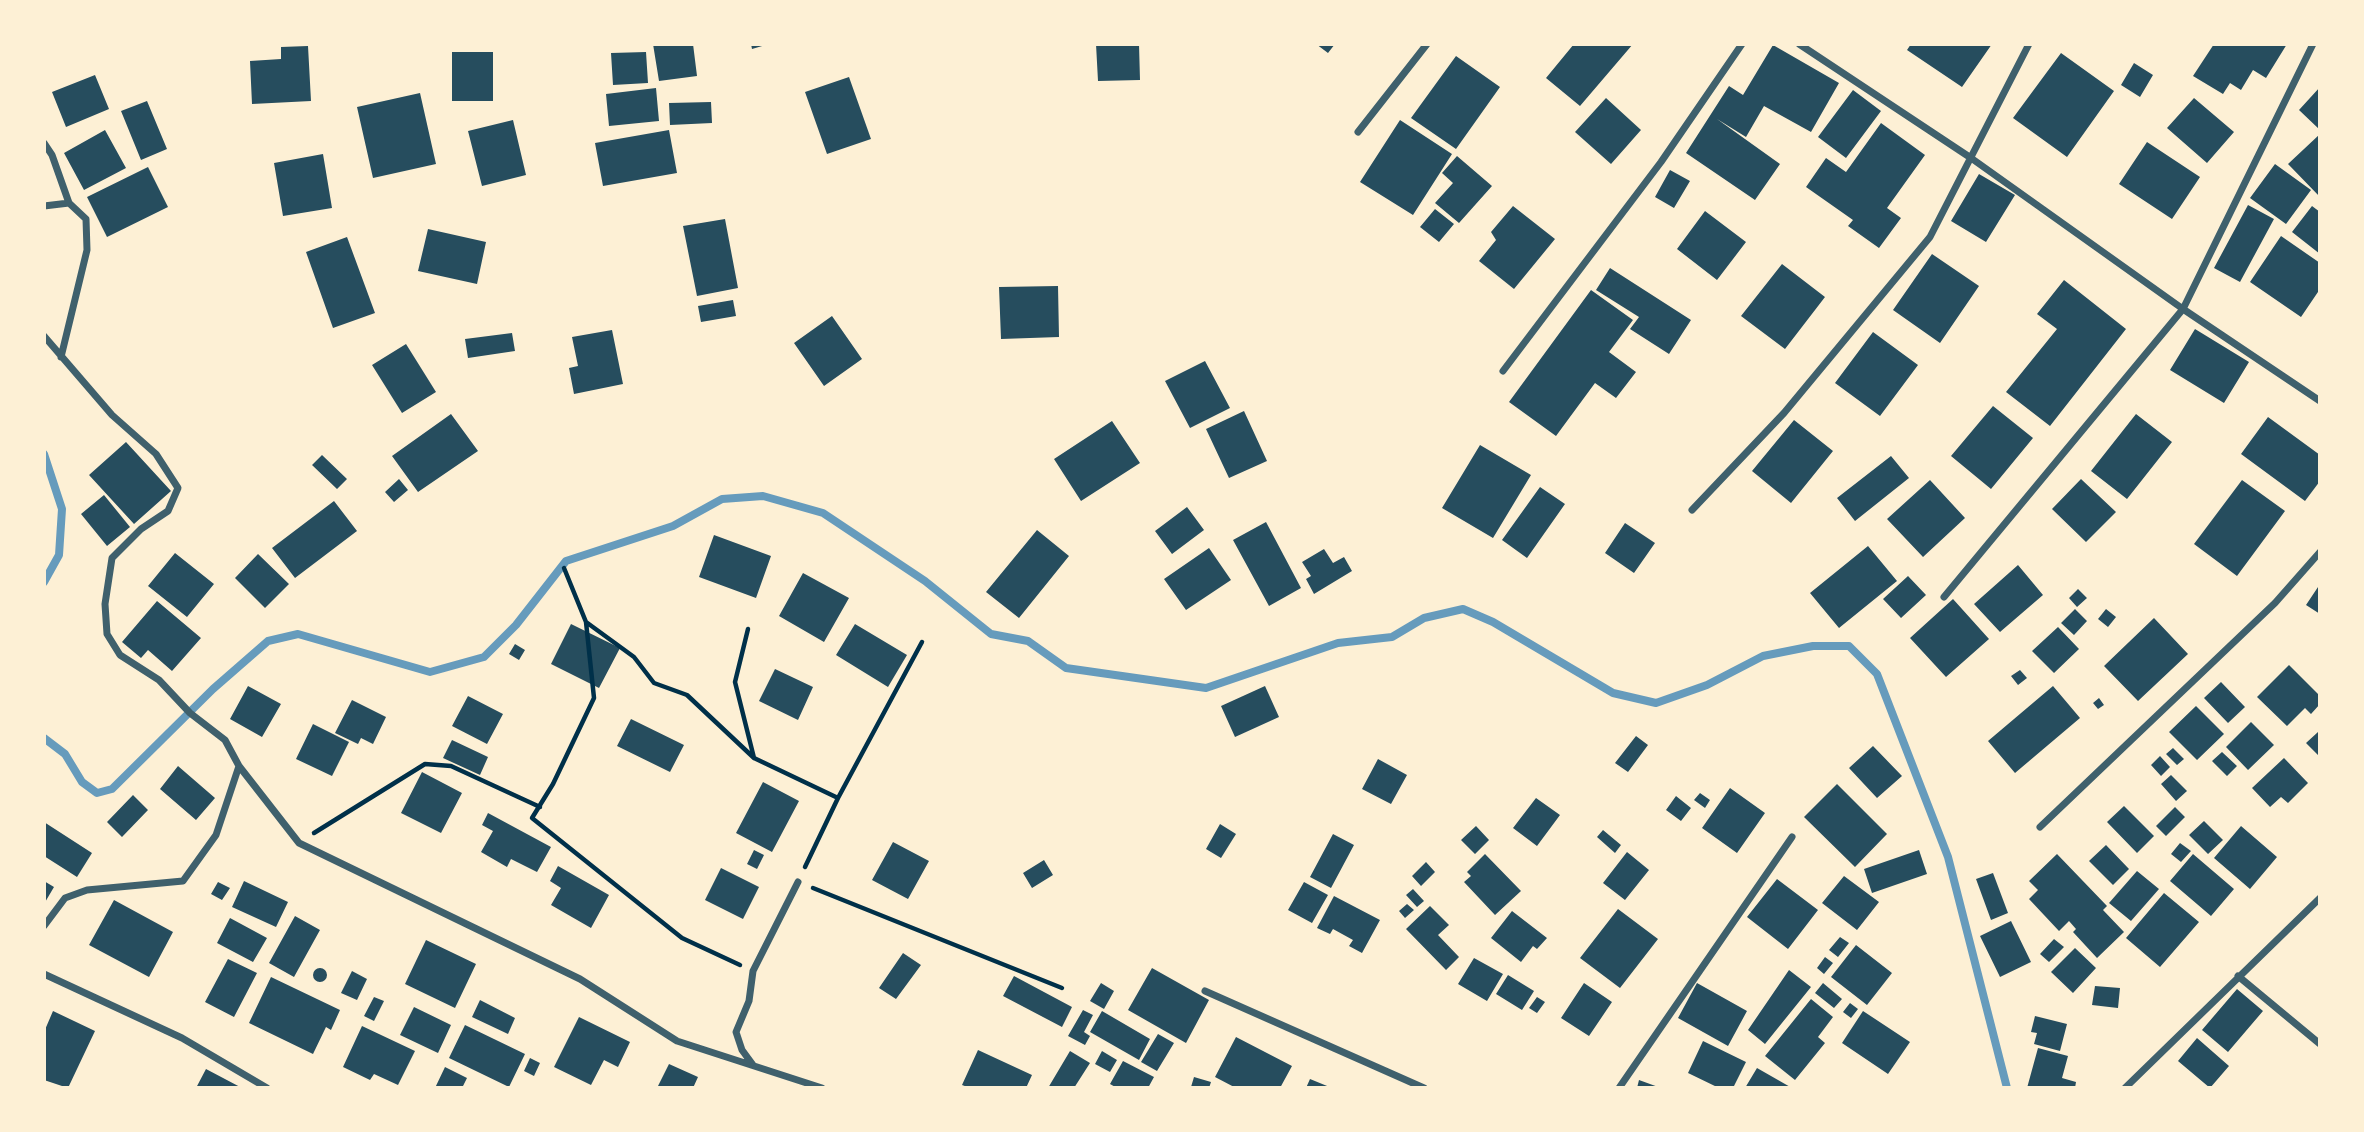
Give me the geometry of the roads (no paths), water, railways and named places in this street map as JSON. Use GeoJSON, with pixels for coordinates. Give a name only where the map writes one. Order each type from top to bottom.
{"type":"FeatureCollection","features":[{"type":"Feature","properties":{"kind":"street"},"geometry":{"type":"LineString","coordinates":[[1358,132],[1427,44]]}},
{"type":"Feature","properties":{"kind":"street"},"geometry":{"type":"LineString","coordinates":[[1503,371],[1661,162],[1742,44]]}},
{"type":"Feature","properties":{"kind":"street"},"geometry":{"type":"LineString","coordinates":[[1798,44],[1971,159],[2183,309],[2320,401]]}},
{"type":"Feature","properties":{"kind":"street"},"geometry":{"type":"LineString","coordinates":[[1692,510],[1784,413],[1930,237],[2029,44]]}},
{"type":"Feature","properties":{"kind":"street"},"geometry":{"type":"LineString","coordinates":[[1944,597],[2183,309],[2313,44]]}},
{"type":"Feature","properties":{"kind":"street"},"geometry":{"type":"LineString","coordinates":[[44,144],[52,155],[69,202],[86,219],[87,250],[61,357]]}},
{"type":"Feature","properties":{"kind":"street"},"geometry":{"type":"LineString","coordinates":[[44,206],[69,202]]}},
{"type":"Feature","properties":{"kind":"street"},"geometry":{"type":"LineString","coordinates":[[44,336],[113,415],[156,454],[178,488],[168,511],[141,529],[113,558],[105,604],[107,634],[120,655],[159,680],[190,713],[225,740],[239,766],[299,843],[580,979],[677,1041],[822,1088]]}},
{"type":"Feature","properties":{"kind":"street"},"geometry":{"type":"LineString","coordinates":[[2040,827],[2275,603],[2320,552]]}},
{"type":"Feature","properties":{"kind":"street"},"geometry":{"type":"LineString","coordinates":[[44,926],[65,898],[87,890],[183,881],[216,835],[239,766]]}},
{"type":"Feature","properties":{"kind":"street"},"geometry":{"type":"LineString","coordinates":[[1619,1088],[1792,836]]}},
{"type":"Feature","properties":{"kind":"street"},"geometry":{"type":"LineString","coordinates":[[753,1066],[742,1050],[736,1032],[749,1001],[753,971],[798,882]]}},
{"type":"Feature","properties":{"kind":"street"},"geometry":{"type":"LineString","coordinates":[[2124,1088],[2320,898]]}},
{"type":"Feature","properties":{"kind":"street"},"geometry":{"type":"LineString","coordinates":[[44,974],[183,1038],[267,1088]]}},
{"type":"Feature","properties":{"kind":"street"},"geometry":{"type":"LineString","coordinates":[[2238,976],[2320,1044]]}},
{"type":"Feature","properties":{"kind":"street"},"geometry":{"type":"LineString","coordinates":[[1205,991],[1424,1088]]}},
{"type":"Feature","properties":{"kind":"waterway"},"geometry":{"type":"LineString","coordinates":[[44,454],[62,509],[59,555],[44,582]]}},
{"type":"Feature","properties":{"kind":"waterway"},"geometry":{"type":"LineString","coordinates":[[44,738],[65,754],[82,782],[97,793],[112,789],[213,689],[268,641],[298,634],[430,672],[484,657],[516,625],[566,561],[673,526],[722,499],[763,496],[823,513],[925,581],[991,634],[1028,641],[1066,668],[1206,688],[1338,643],[1392,637],[1424,618],[1463,609],[1493,622],[1613,693],[1656,703],[1707,685],[1763,656],[1813,646],[1849,646],[1877,674],[1948,857],[2007,1088]]}}]}
